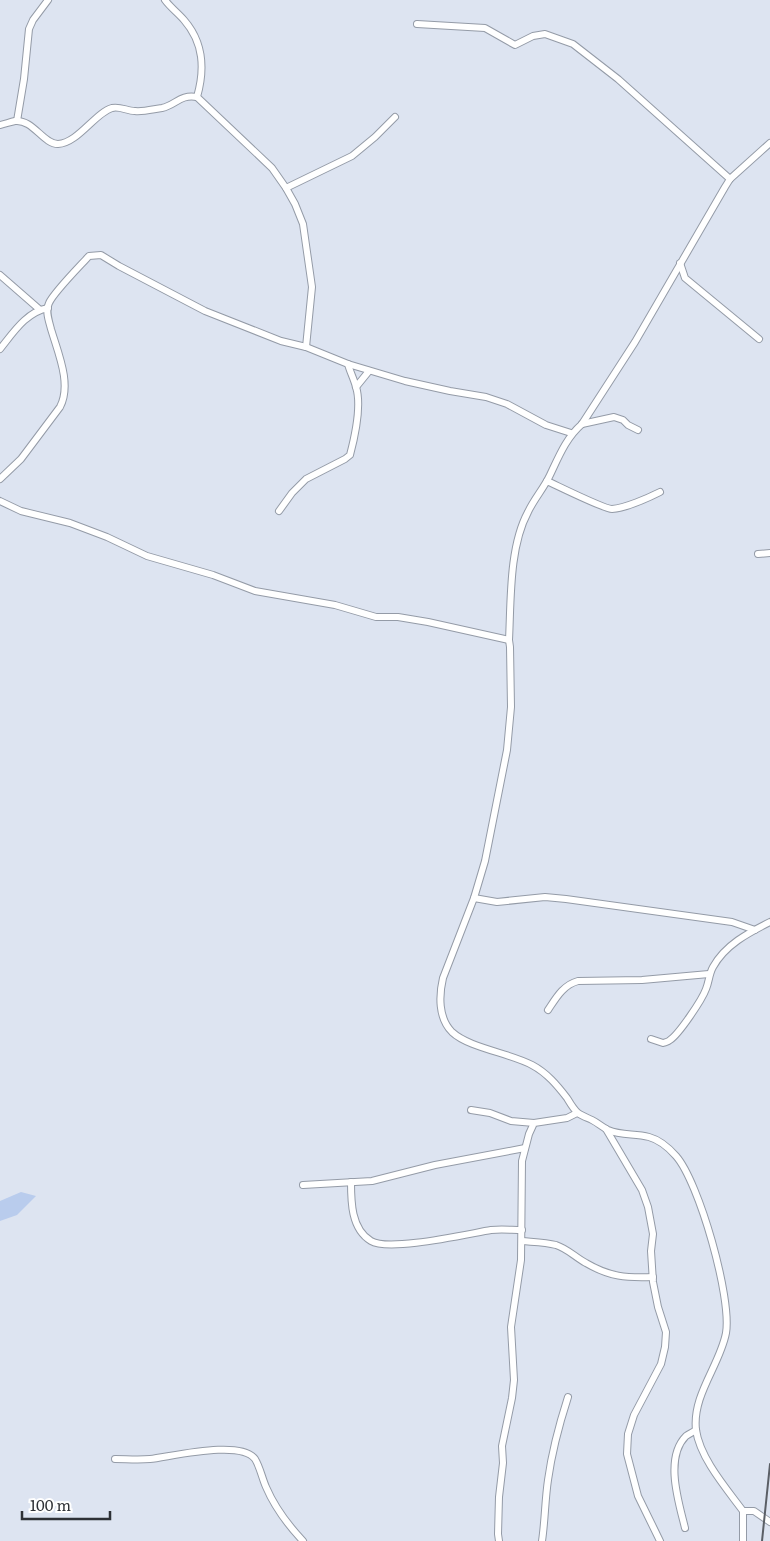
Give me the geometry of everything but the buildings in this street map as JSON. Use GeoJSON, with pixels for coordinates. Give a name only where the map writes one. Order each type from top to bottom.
{"type":"FeatureCollection","features":[{"type":"Feature","properties":{"kind":"street"},"geometry":{"type":"LineString","coordinates":[[17,120],[30,30],[33,20],[48,0]]}},
{"type":"Feature","properties":{"kind":"street"},"geometry":{"type":"LineString","coordinates":[[165,0],[194,32],[201,54],[202,80],[197,97]]}},
{"type":"Feature","properties":{"kind":"street"},"geometry":{"type":"LineString","coordinates":[[417,24],[485,28],[515,45],[533,36],[545,34],[573,44],[618,79],[730,179]]}},
{"type":"Feature","properties":{"kind":"street"},"geometry":{"type":"LineString","coordinates":[[0,125],[17,120],[28,124],[51,142],[58,144],[71,140],[104,112],[112,108],[136,111],[164,108],[188,95],[197,97],[272,168],[286,188],[303,224],[312,287],[306,347]]}},
{"type":"Feature","properties":{"kind":"street"},"geometry":{"type":"LineString","coordinates":[[286,188],[352,156],[395,118]]}},
{"type":"Feature","properties":{"kind":"street"},"geometry":{"type":"LineString","coordinates":[[743,1541],[743,1511],[722,1484],[699,1444],[696,1430],[696,1417],[705,1387],[717,1360],[726,1332],[726,1301],[702,1212],[678,1158],[664,1144],[649,1137],[619,1134],[577,1113],[560,1089],[544,1072],[521,1060],[464,1040],[451,1031],[440,1004],[440,990],[442,978],[474,898],[485,861],[507,750],[512,707],[509,640],[512,566],[528,512],[547,481],[571,433],[582,424],[635,342],[730,179],[770,143]]}},
{"type":"Feature","properties":{"kind":"street"},"geometry":{"type":"LineString","coordinates":[[0,479],[21,459],[64,400],[63,373],[48,318],[48,308],[52,298],[89,256],[101,254],[119,266],[205,311],[282,341],[306,347],[348,364],[405,381],[500,401],[529,414],[546,425],[571,433]]}},
{"type":"Feature","properties":{"kind":"street"},"geometry":{"type":"LineString","coordinates":[[680,263],[685,278],[759,338]]}},
{"type":"Feature","properties":{"kind":"street"},"geometry":{"type":"LineString","coordinates":[[0,275],[39,310]]}},
{"type":"Feature","properties":{"kind":"street"},"geometry":{"type":"LineString","coordinates":[[670,281],[685,278]]}},
{"type":"Feature","properties":{"kind":"street"},"geometry":{"type":"LineString","coordinates":[[0,349],[30,315],[48,308]]}},
{"type":"Feature","properties":{"kind":"street"},"geometry":{"type":"LineString","coordinates":[[279,512],[292,493],[306,479],[346,459],[350,455],[358,408],[356,387],[348,364]]}},
{"type":"Feature","properties":{"kind":"street"},"geometry":{"type":"LineString","coordinates":[[356,387],[369,371]]}},
{"type":"Feature","properties":{"kind":"street"},"geometry":{"type":"LineString","coordinates":[[582,424],[614,417],[623,420],[638,430]]}},
{"type":"Feature","properties":{"kind":"street"},"geometry":{"type":"LineString","coordinates":[[547,481],[602,507],[612,509],[645,499],[660,492]]}},
{"type":"Feature","properties":{"kind":"street"},"geometry":{"type":"LineString","coordinates":[[0,501],[21,511],[70,523],[107,537],[147,556],[213,575],[255,591],[335,605],[376,617],[398,617],[428,622],[509,640]]}},
{"type":"Feature","properties":{"kind":"street"},"geometry":{"type":"LineString","coordinates":[[758,554],[770,553]]}},
{"type":"Feature","properties":{"kind":"street"},"geometry":{"type":"LineString","coordinates":[[474,898],[497,902],[545,897],[566,899],[732,922],[755,930]]}},
{"type":"Feature","properties":{"kind":"street"},"geometry":{"type":"LineString","coordinates":[[651,1039],[663,1043],[671,1040],[700,1002],[706,989],[709,974],[722,954],[735,941],[770,922]]}},
{"type":"Feature","properties":{"kind":"street"},"geometry":{"type":"LineString","coordinates":[[548,1010],[562,990],[570,983],[578,981],[642,980],[709,974]]}},
{"type":"Feature","properties":{"kind":"street"},"geometry":{"type":"LineString","coordinates":[[471,1110],[534,1124],[566,1118],[577,1113]]}},
{"type":"Feature","properties":{"kind":"street"},"geometry":{"type":"LineString","coordinates":[[499,1541],[499,1497],[503,1462],[502,1446],[514,1380],[511,1327],[521,1260],[522,1161],[529,1134],[534,1124]]}},
{"type":"Feature","properties":{"kind":"street"},"geometry":{"type":"LineString","coordinates":[[606,1129],[642,1190],[648,1207],[653,1234],[651,1252],[653,1277],[658,1308],[666,1332],[661,1364],[634,1415],[628,1434],[627,1454],[638,1496],[660,1541]]}},
{"type":"Feature","properties":{"kind":"street"},"geometry":{"type":"LineString","coordinates":[[303,1185],[372,1180],[435,1165],[525,1148]]}},
{"type":"Feature","properties":{"kind":"street"},"geometry":{"type":"LineString","coordinates":[[352,1182],[351,1204],[354,1216],[364,1235],[371,1241],[384,1245],[412,1243],[494,1230],[522,1230]]}},
{"type":"Feature","properties":{"kind":"street"},"geometry":{"type":"LineString","coordinates":[[522,1241],[556,1245],[571,1252],[584,1262],[612,1274],[629,1278],[653,1277]]}},
{"type":"Feature","properties":{"kind":"street"},"geometry":{"type":"LineString","coordinates":[[542,1541],[546,1517],[547,1482],[555,1437],[568,1398]]}},
{"type":"Feature","properties":{"kind":"street"},"geometry":{"type":"LineString","coordinates":[[685,1528],[674,1478],[676,1457],[680,1445],[686,1437],[696,1430]]}},
{"type":"Feature","properties":{"kind":"street"},"geometry":{"type":"LineString","coordinates":[[115,1459],[148,1459],[208,1450],[245,1452],[255,1459],[266,1487],[280,1514],[303,1541]]}},
{"type":"Feature","properties":{"kind":"street"},"geometry":{"type":"LineString","coordinates":[[743,1511],[754,1511],[770,1522]]}},
{"type":"Feature","properties":{"kind":"shaded area"},"geometry":{"type":"Polygon","coordinates":[[[21,1192],[36,1196],[17,1215],[0,1221],[0,1201],[21,1192]]]}},
{"type":"Feature","properties":{"kind":"railway"},"geometry":{"type":"LineString","coordinates":[[762,1541],[770,1464]]}}]}
